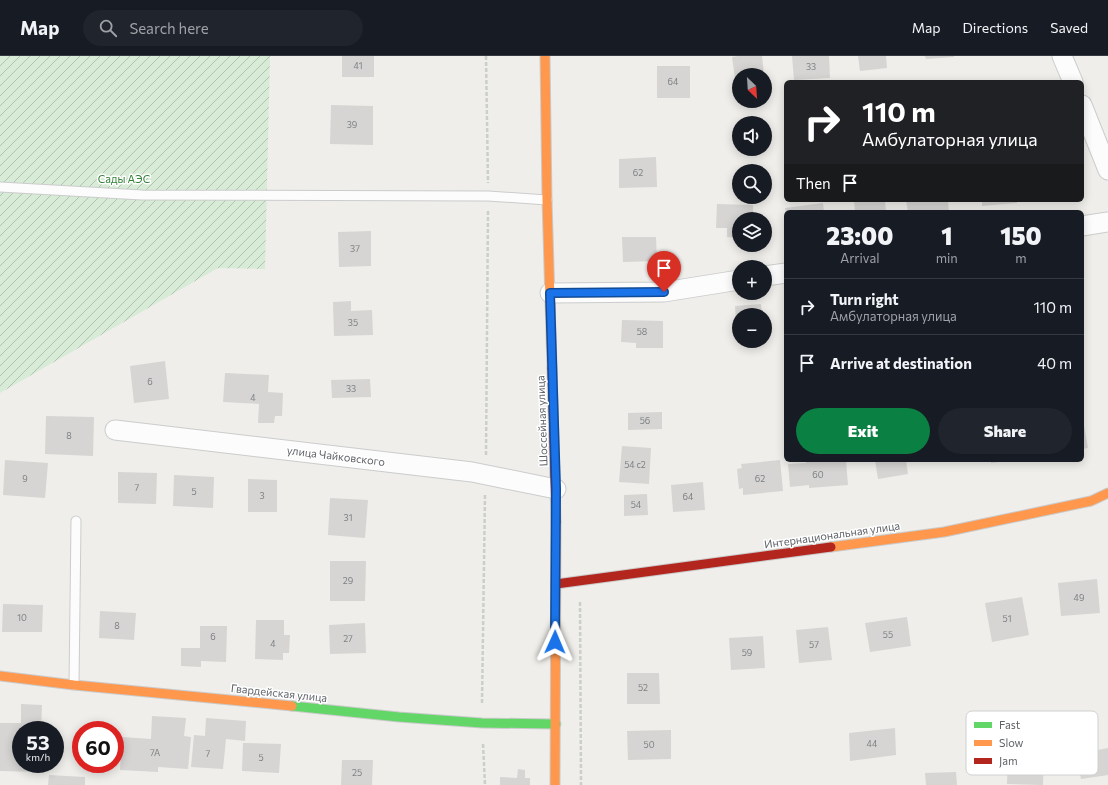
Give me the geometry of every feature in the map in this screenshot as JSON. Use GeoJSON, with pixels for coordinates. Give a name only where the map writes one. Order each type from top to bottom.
{"type":"FeatureCollection","features":[{"type":"Feature","properties":{"kind":"street","name":"Шоссейная улица"},"geometry":{"type":"LineString","coordinates":[[545,56],[547,200],[556,489],[555,785]]}},
{"type":"Feature","properties":{"kind":"street"},"geometry":{"type":"LineString","coordinates":[[1062,56],[1072,80]]}},
{"type":"Feature","properties":{"kind":"street"},"geometry":{"type":"LineString","coordinates":[[1084,110],[1108,170]]}},
{"type":"Feature","properties":{"kind":"street"},"geometry":{"type":"LineString","coordinates":[[1084,226],[1108,222]]}},
{"type":"Feature","properties":{"kind":"street"},"geometry":{"type":"LineString","coordinates":[[772,275],[784,273]]}},
{"type":"Feature","properties":{"kind":"street"},"geometry":{"type":"LineString","coordinates":[[550,293],[664,292],[732,281]]}},
{"type":"Feature","properties":{"kind":"street","name":"улица Чайковского"},"geometry":{"type":"LineString","coordinates":[[115,430],[464,472],[556,489]]}},
{"type":"Feature","properties":{"kind":"street","name":"Интернациональная улица"},"geometry":{"type":"LineString","coordinates":[[556,584],[944,532],[1091,501],[1108,494]]}},
{"type":"Feature","properties":{"kind":"street","name":"Гвардейская улица"},"geometry":{"type":"LineString","coordinates":[[0,676],[74,685],[399,717],[482,723],[556,724]]}},
{"type":"Feature","properties":{"kind":"lane"},"geometry":{"type":"LineString","coordinates":[[0,187],[142,195],[488,196],[547,200]]}},
{"type":"Feature","properties":{"kind":"lane"},"geometry":{"type":"LineString","coordinates":[[74,685],[76,521]]}},
{"type":"Feature","properties":{"kind":"path"},"geometry":{"type":"LineString","coordinates":[[485,785],[482,723],[488,196],[486,56]]}},
{"type":"Feature","properties":{"kind":"path"},"geometry":{"type":"LineString","coordinates":[[580,581],[581,785]]}},
{"type":"Feature","properties":{"kind":"green space","name":"Сады АЭС"},"geometry":{"type":"Polygon","coordinates":[[[0,56],[270,56],[265,269],[218,268],[0,393],[0,56]]]}},
{"type":"Feature","properties":{"kind":"building"},"geometry":{"type":"Polygon","coordinates":[[[342,56],[374,56],[374,77],[342,77],[342,56]]]}},
{"type":"Feature","properties":{"kind":"building"},"geometry":{"type":"Polygon","coordinates":[[[762,56],[763,68],[734,68],[732,57],[762,56]]]}},
{"type":"Feature","properties":{"kind":"building"},"geometry":{"type":"Polygon","coordinates":[[[792,56],[829,56],[830,78],[794,80],[792,56]]]}},
{"type":"Feature","properties":{"kind":"building"},"geometry":{"type":"Polygon","coordinates":[[[858,56],[886,56],[887,68],[860,71],[858,56]]]}},
{"type":"Feature","properties":{"kind":"building"},"geometry":{"type":"Polygon","coordinates":[[[925,56],[954,56],[954,57],[926,59],[925,56]]]}},
{"type":"Feature","properties":{"kind":"building"},"geometry":{"type":"Polygon","coordinates":[[[657,66],[690,66],[690,98],[657,98],[657,66]]]}},
{"type":"Feature","properties":{"kind":"building"},"geometry":{"type":"Polygon","coordinates":[[[331,105],[373,106],[373,145],[330,144],[331,105]]]}},
{"type":"Feature","properties":{"kind":"building"},"geometry":{"type":"Polygon","coordinates":[[[656,157],[657,187],[619,188],[619,159],[656,157]]]}},
{"type":"Feature","properties":{"kind":"building"},"geometry":{"type":"Polygon","coordinates":[[[854,202],[885,202],[886,210],[855,210],[854,202]]]}},
{"type":"Feature","properties":{"kind":"building"},"geometry":{"type":"Polygon","coordinates":[[[906,202],[948,202],[949,210],[908,210],[906,202]]]}},
{"type":"Feature","properties":{"kind":"building"},"geometry":{"type":"Polygon","coordinates":[[[982,202],[1017,202],[1017,203],[982,206],[982,202]]]}},
{"type":"Feature","properties":{"kind":"building"},"geometry":{"type":"Polygon","coordinates":[[[823,203],[824,210],[786,210],[785,208],[823,203]]]}},
{"type":"Feature","properties":{"kind":"building"},"geometry":{"type":"Polygon","coordinates":[[[717,204],[753,205],[753,212],[732,212],[732,237],[727,237],[727,228],[716,228],[717,204]]]}},
{"type":"Feature","properties":{"kind":"building"},"geometry":{"type":"Polygon","coordinates":[[[371,231],[371,266],[339,267],[338,232],[371,231]]]}},
{"type":"Feature","properties":{"kind":"building"},"geometry":{"type":"Polygon","coordinates":[[[622,237],[656,237],[657,261],[623,262],[622,237]]]}},
{"type":"Feature","properties":{"kind":"building"},"geometry":{"type":"Polygon","coordinates":[[[351,301],[351,311],[372,310],[373,335],[334,336],[333,302],[351,301]]]}},
{"type":"Feature","properties":{"kind":"building"},"geometry":{"type":"Polygon","coordinates":[[[761,304],[761,308],[735,308],[735,306],[761,304]]]}},
{"type":"Feature","properties":{"kind":"building"},"geometry":{"type":"Polygon","coordinates":[[[622,320],[663,321],[663,348],[636,348],[636,343],[621,342],[622,320]]]}},
{"type":"Feature","properties":{"kind":"building"},"geometry":{"type":"Polygon","coordinates":[[[165,361],[169,399],[134,403],[130,366],[165,361]]]}},
{"type":"Feature","properties":{"kind":"building"},"geometry":{"type":"Polygon","coordinates":[[[225,373],[269,375],[268,392],[283,393],[282,416],[275,416],[274,423],[258,423],[259,404],[223,402],[225,373]]]}},
{"type":"Feature","properties":{"kind":"building"},"geometry":{"type":"Polygon","coordinates":[[[370,379],[371,397],[332,398],[331,380],[370,379]]]}},
{"type":"Feature","properties":{"kind":"building"},"geometry":{"type":"Polygon","coordinates":[[[662,412],[662,429],[628,430],[628,413],[662,412]]]}},
{"type":"Feature","properties":{"kind":"building"},"geometry":{"type":"Polygon","coordinates":[[[46,416],[94,417],[93,456],[45,454],[46,416]]]}},
{"type":"Feature","properties":{"kind":"building"},"geometry":{"type":"Polygon","coordinates":[[[1084,425],[1088,448],[1084,449],[1084,425]]]}},
{"type":"Feature","properties":{"kind":"building"},"geometry":{"type":"Polygon","coordinates":[[[622,446],[651,448],[649,484],[619,482],[622,446]]]}},
{"type":"Feature","properties":{"kind":"building"},"geometry":{"type":"Polygon","coordinates":[[[5,460],[48,463],[45,498],[3,495],[5,460]]]}},
{"type":"Feature","properties":{"kind":"building"},"geometry":{"type":"Polygon","coordinates":[[[780,460],[783,491],[743,495],[743,488],[739,489],[737,469],[742,468],[741,464],[780,460]]]}},
{"type":"Feature","properties":{"kind":"building"},"geometry":{"type":"Polygon","coordinates":[[[846,462],[848,485],[809,488],[809,485],[790,487],[788,464],[846,462]]]}},
{"type":"Feature","properties":{"kind":"building"},"geometry":{"type":"Polygon","coordinates":[[[875,462],[906,462],[908,474],[878,479],[875,462]]]}},
{"type":"Feature","properties":{"kind":"building"},"geometry":{"type":"Polygon","coordinates":[[[118,472],[157,473],[156,504],[118,503],[118,472]]]}},
{"type":"Feature","properties":{"kind":"building"},"geometry":{"type":"Polygon","coordinates":[[[174,475],[214,477],[213,508],[173,506],[174,475]]]}},
{"type":"Feature","properties":{"kind":"building"},"geometry":{"type":"Polygon","coordinates":[[[248,479],[277,480],[277,512],[248,512],[248,479]]]}},
{"type":"Feature","properties":{"kind":"building"},"geometry":{"type":"Polygon","coordinates":[[[703,482],[705,510],[673,512],[671,485],[703,482]]]}},
{"type":"Feature","properties":{"kind":"building"},"geometry":{"type":"Polygon","coordinates":[[[647,494],[648,515],[624,516],[624,495],[647,494]]]}},
{"type":"Feature","properties":{"kind":"building"},"geometry":{"type":"Polygon","coordinates":[[[330,498],[368,500],[365,538],[328,535],[330,498]]]}},
{"type":"Feature","properties":{"kind":"building"},"geometry":{"type":"Polygon","coordinates":[[[330,561],[366,561],[365,601],[330,601],[330,561]]]}},
{"type":"Feature","properties":{"kind":"building"},"geometry":{"type":"Polygon","coordinates":[[[1097,579],[1100,613],[1061,616],[1058,583],[1097,579]]]}},
{"type":"Feature","properties":{"kind":"building"},"geometry":{"type":"Polygon","coordinates":[[[1022,597],[1029,635],[992,642],[985,603],[1022,597]]]}},
{"type":"Feature","properties":{"kind":"building"},"geometry":{"type":"Polygon","coordinates":[[[3,604],[43,605],[42,632],[2,632],[3,604]]]}},
{"type":"Feature","properties":{"kind":"building"},"geometry":{"type":"Polygon","coordinates":[[[100,611],[136,613],[134,640],[99,638],[100,611]]]}},
{"type":"Feature","properties":{"kind":"building"},"geometry":{"type":"Polygon","coordinates":[[[907,617],[911,646],[870,652],[865,623],[907,617]]]}},
{"type":"Feature","properties":{"kind":"building"},"geometry":{"type":"Polygon","coordinates":[[[256,620],[284,620],[284,635],[290,635],[289,653],[283,653],[283,660],[255,659],[256,620]]]}},
{"type":"Feature","properties":{"kind":"building"},"geometry":{"type":"Polygon","coordinates":[[[365,623],[366,653],[330,654],[329,625],[365,623]]]}},
{"type":"Feature","properties":{"kind":"building"},"geometry":{"type":"Polygon","coordinates":[[[200,626],[227,626],[226,662],[201,661],[201,667],[181,666],[181,648],[200,648],[200,626]]]}},
{"type":"Feature","properties":{"kind":"building"},"geometry":{"type":"Polygon","coordinates":[[[828,627],[832,660],[799,663],[796,630],[828,627]]]}},
{"type":"Feature","properties":{"kind":"building"},"geometry":{"type":"Polygon","coordinates":[[[763,636],[765,668],[731,670],[729,638],[763,636]]]}},
{"type":"Feature","properties":{"kind":"building"},"geometry":{"type":"Polygon","coordinates":[[[627,673],[659,673],[660,704],[627,704],[627,673]]]}},
{"type":"Feature","properties":{"kind":"building"},"geometry":{"type":"Polygon","coordinates":[[[21,704],[42,705],[41,721],[21,721],[21,704]]]}},
{"type":"Feature","properties":{"kind":"building"},"geometry":{"type":"Polygon","coordinates":[[[152,716],[186,718],[184,736],[191,737],[188,769],[158,767],[158,772],[124,770],[124,737],[151,739],[152,716]]]}},
{"type":"Feature","properties":{"kind":"building"},"geometry":{"type":"Polygon","coordinates":[[[206,718],[246,721],[245,741],[226,739],[223,769],[191,767],[194,735],[205,736],[206,718]]]}},
{"type":"Feature","properties":{"kind":"building"},"geometry":{"type":"Polygon","coordinates":[[[0,723],[12,723],[12,771],[0,771],[0,723]]]}},
{"type":"Feature","properties":{"kind":"building"},"geometry":{"type":"Polygon","coordinates":[[[895,728],[896,755],[850,761],[849,733],[895,728]]]}},
{"type":"Feature","properties":{"kind":"building"},"geometry":{"type":"Polygon","coordinates":[[[671,730],[671,759],[628,760],[627,731],[671,730]]]}},
{"type":"Feature","properties":{"kind":"building"},"geometry":{"type":"Polygon","coordinates":[[[243,743],[281,744],[279,773],[242,771],[243,743]]]}},
{"type":"Feature","properties":{"kind":"building"},"geometry":{"type":"Polygon","coordinates":[[[1108,748],[1108,775],[1081,779],[1080,775],[1098,775],[1098,750],[1108,748]]]}},
{"type":"Feature","properties":{"kind":"building"},"geometry":{"type":"Polygon","coordinates":[[[342,760],[373,760],[372,785],[341,785],[342,760]]]}},
{"type":"Feature","properties":{"kind":"building"},"geometry":{"type":"Polygon","coordinates":[[[518,769],[525,770],[525,778],[530,778],[530,785],[500,785],[500,777],[517,778],[518,769]]]}},
{"type":"Feature","properties":{"kind":"building"},"geometry":{"type":"Polygon","coordinates":[[[956,772],[957,785],[926,785],[925,773],[956,772]]]}},
{"type":"Feature","properties":{"kind":"building"},"geometry":{"type":"Polygon","coordinates":[[[49,775],[85,777],[85,785],[48,785],[49,775]]]}},
{"type":"Feature","properties":{"kind":"building"},"geometry":{"type":"Polygon","coordinates":[[[1007,775],[1043,775],[1043,785],[1007,784],[1007,775]]]}},
{"type":"Feature","properties":{"kind":"traffic: fast"},"geometry":{"type":"LineString","coordinates":[[292,706],[399,717],[482,723],[556,724]]}},
{"type":"Feature","properties":{"kind":"traffic: slow"},"geometry":{"type":"LineString","coordinates":[[545,56],[547,200],[552,368]]}},
{"type":"Feature","properties":{"kind":"traffic: slow"},"geometry":{"type":"LineString","coordinates":[[831,547],[944,532],[1091,501],[1108,493]]}},
{"type":"Feature","properties":{"kind":"traffic: slow"},"geometry":{"type":"LineString","coordinates":[[555,785],[556,522]]}},
{"type":"Feature","properties":{"kind":"traffic: slow"},"geometry":{"type":"LineString","coordinates":[[0,676],[74,685],[292,706]]}},
{"type":"Feature","properties":{"kind":"traffic: jam"},"geometry":{"type":"LineString","coordinates":[[552,368],[556,522]]}},
{"type":"Feature","properties":{"kind":"traffic: jam"},"geometry":{"type":"LineString","coordinates":[[556,584],[831,547]]}},
{"type":"Feature","properties":{"kind":"route"},"geometry":{"type":"LineString","coordinates":[[555,642],[556,489],[550,293],[664,292]]}}]}
